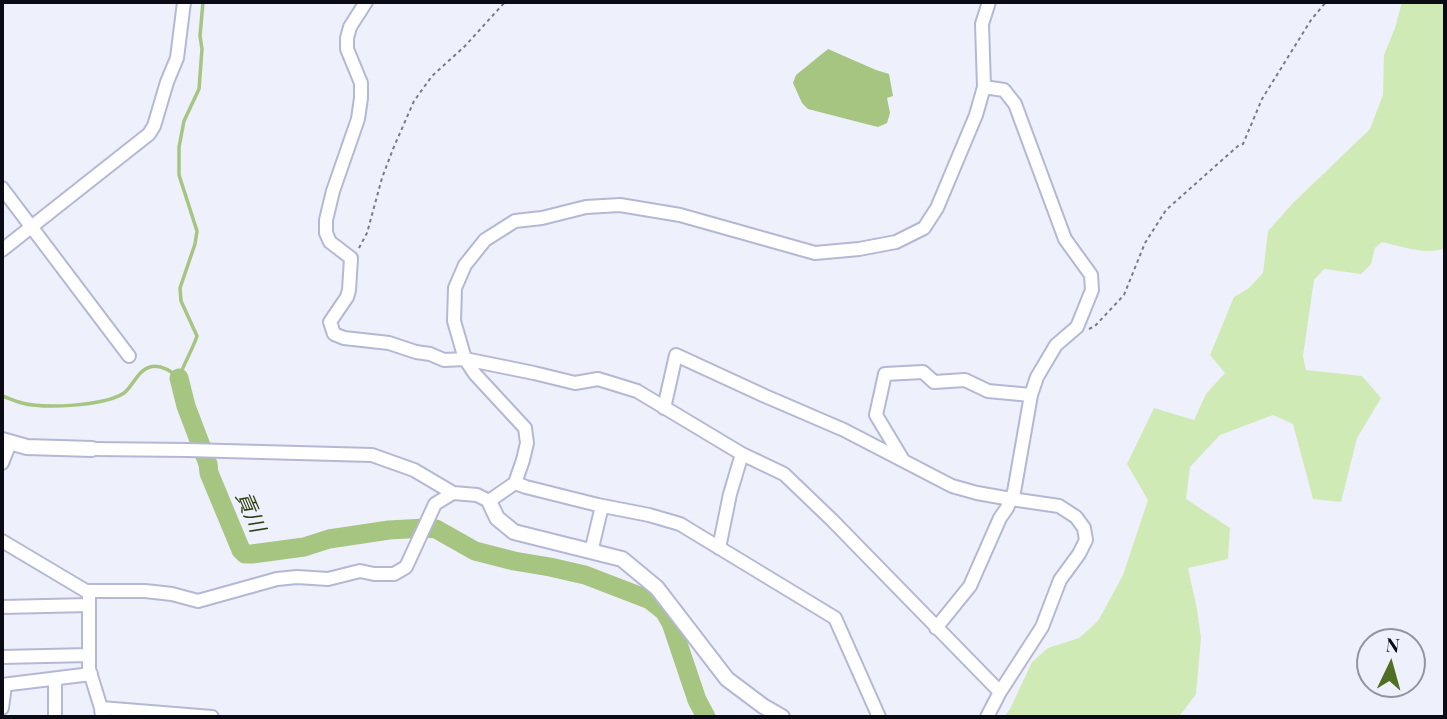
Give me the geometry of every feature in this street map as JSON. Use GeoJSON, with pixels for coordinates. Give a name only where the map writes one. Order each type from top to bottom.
{"type":"FeatureCollection","features":[{"type":"Feature","properties":{"kind":"street"},"geometry":{"type":"LineString","coordinates":[[2,250],[149,134],[177,58],[184,2]]}},
{"type":"Feature","properties":{"kind":"street"},"geometry":{"type":"LineString","coordinates":[[366,2],[350,27],[347,38],[347,49],[361,83],[358,119],[326,220],[326,233],[330,242],[351,258],[347,297],[330,321],[334,334],[344,338],[389,343],[444,360],[465,359],[575,383],[598,379],[637,391],[742,454],[784,474],[1000,692]]}},
{"type":"Feature","properties":{"kind":"street"},"geometry":{"type":"LineString","coordinates":[[489,501],[515,482],[527,443],[525,428],[492,394],[465,359],[454,321],[455,288],[465,265],[485,240],[515,221],[542,218],[586,206],[620,205],[680,215],[815,253],[896,242],[924,228],[936,208],[975,115],[984,87],[982,23],[989,2]]}},
{"type":"Feature","properties":{"kind":"street"},"geometry":{"type":"LineString","coordinates":[[936,628],[970,586],[1011,499],[1031,395],[1037,377],[1056,345],[1077,327],[1092,290],[1092,278],[1065,239],[1015,104],[1004,90],[984,87]]}},
{"type":"Feature","properties":{"kind":"street"},"geometry":{"type":"LineString","coordinates":[[2,188],[129,356]]}},
{"type":"Feature","properties":{"kind":"street"},"geometry":{"type":"LineString","coordinates":[[664,408],[676,355],[844,430],[953,486],[977,493],[1059,506],[1076,517],[1084,528],[1086,540],[1060,580],[1042,627],[986,717]]}},
{"type":"Feature","properties":{"kind":"street"},"geometry":{"type":"LineString","coordinates":[[903,460],[876,415],[885,374],[923,372],[934,382],[965,380],[988,391],[1031,395]]}},
{"type":"Feature","properties":{"kind":"street"},"geometry":{"type":"LineString","coordinates":[[2,463],[6,441],[27,447],[372,455],[414,470],[453,493],[477,495],[489,501],[497,518],[514,532],[622,559],[657,588],[727,679],[782,717]]}},
{"type":"Feature","properties":{"kind":"street"},"geometry":{"type":"LineString","coordinates":[[719,548],[730,494],[742,454]]}},
{"type":"Feature","properties":{"kind":"street"},"geometry":{"type":"LineString","coordinates":[[515,482],[526,487],[680,524],[835,618],[878,717]]}},
{"type":"Feature","properties":{"kind":"street"},"geometry":{"type":"LineString","coordinates":[[2,541],[89,591],[145,591],[198,601],[277,579],[328,579],[360,571],[394,574],[406,567],[435,504],[453,493]]}},
{"type":"Feature","properties":{"kind":"street"},"geometry":{"type":"LineString","coordinates":[[592,552],[602,506]]}},
{"type":"Feature","properties":{"kind":"street"},"geometry":{"type":"LineString","coordinates":[[2,551],[15,549]]}},
{"type":"Feature","properties":{"kind":"street"},"geometry":{"type":"LineString","coordinates":[[89,591],[91,674],[102,713],[212,717]]}},
{"type":"Feature","properties":{"kind":"street"},"geometry":{"type":"LineString","coordinates":[[2,607],[89,605]]}},
{"type":"Feature","properties":{"kind":"street"},"geometry":{"type":"LineString","coordinates":[[2,657],[89,655]]}},
{"type":"Feature","properties":{"kind":"street"},"geometry":{"type":"LineString","coordinates":[[2,708],[3,685],[91,674]]}},
{"type":"Feature","properties":{"kind":"street"},"geometry":{"type":"LineString","coordinates":[[55,679],[55,717]]}},
{"type":"Feature","properties":{"kind":"path"},"geometry":{"type":"LineString","coordinates":[[351,258],[367,233],[382,178],[414,101],[432,76],[465,46],[505,2]]}},
{"type":"Feature","properties":{"kind":"path"},"geometry":{"type":"LineString","coordinates":[[1085,331],[1095,326],[1124,295],[1144,243],[1166,211],[1243,144],[1262,99],[1311,20],[1326,2]]}},
{"type":"Feature","properties":{"kind":"shaded area"},"geometry":{"type":"Polygon","coordinates":[[[1402,2],[1445,2],[1445,248],[1422,251],[1382,242],[1375,248],[1371,264],[1361,274],[1324,269],[1314,280],[1303,356],[1306,370],[1362,376],[1381,398],[1357,438],[1341,502],[1313,499],[1293,424],[1273,415],[1220,435],[1190,467],[1186,499],[1230,528],[1228,559],[1188,568],[1201,638],[1196,694],[1179,717],[1004,717],[1032,662],[1048,648],[1079,638],[1098,621],[1123,575],[1148,500],[1127,464],[1154,408],[1194,420],[1206,394],[1225,373],[1210,355],[1234,297],[1249,288],[1263,273],[1268,231],[1293,203],[1370,129],[1383,95],[1384,55],[1402,2]]]}},
{"type":"Feature","properties":{"kind":"shaded area"},"geometry":{"type":"Polygon","coordinates":[[[828,49],[889,74],[893,96],[887,98],[890,113],[887,123],[878,127],[808,109],[802,103],[793,83],[796,75],[828,49]]]}},
{"type":"Feature","properties":{"kind":"waterway","name":"貢川"},"geometry":{"type":"LineString","coordinates":[[2,396],[32,405],[74,405],[103,401],[124,393],[142,371],[150,367],[162,367],[179,378],[197,336],[181,301],[180,288],[197,231],[179,175],[179,147],[184,121],[199,89],[203,2]]}},
{"type":"Feature","properties":{"kind":"waterway","name":"貢川"},"geometry":{"type":"LineString","coordinates":[[179,378],[209,473],[245,554],[304,547],[329,539],[389,530],[425,528],[436,529],[475,551],[585,575],[650,600],[664,611],[671,623],[697,700],[706,717]]}}]}
